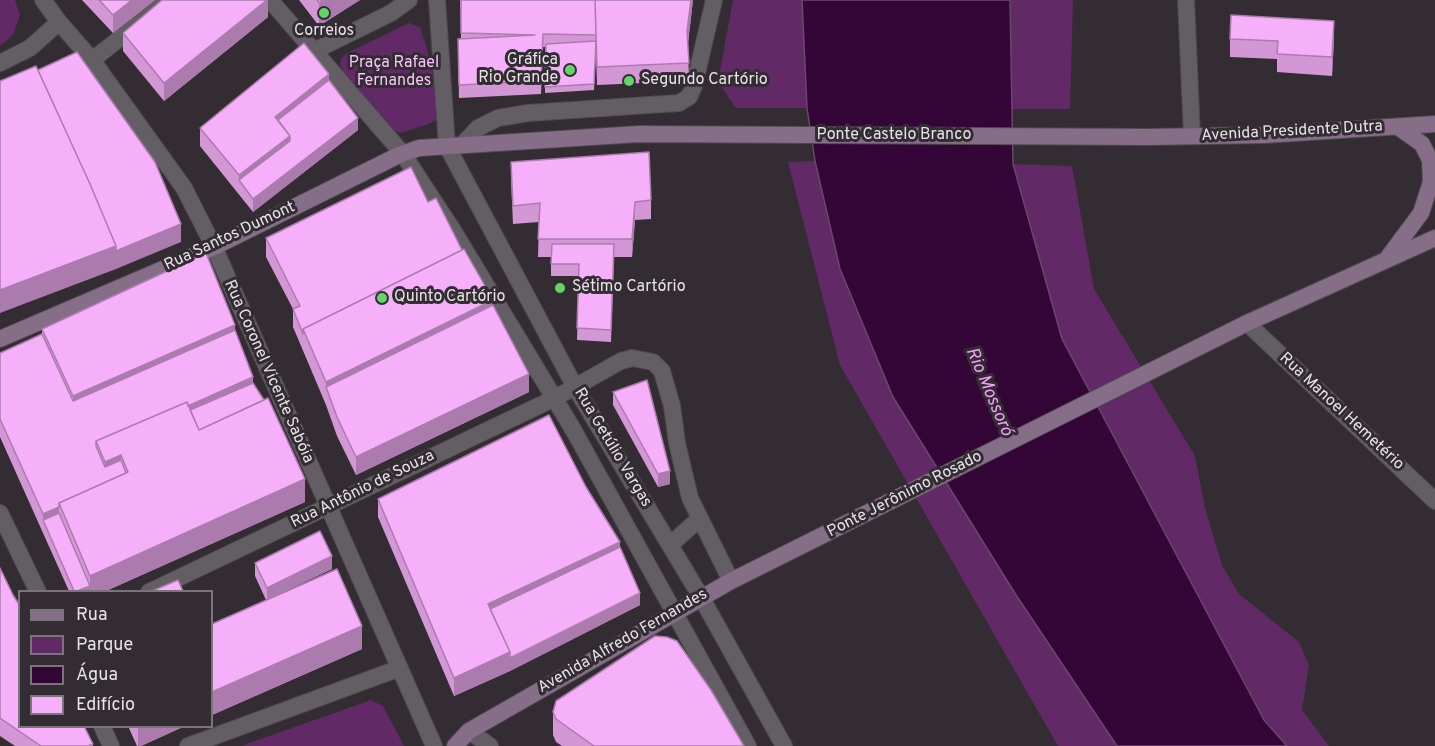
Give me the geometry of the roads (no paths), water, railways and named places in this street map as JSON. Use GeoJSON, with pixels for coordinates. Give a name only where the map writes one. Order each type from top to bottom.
{"type":"FeatureCollection","features":[{"type":"Feature","properties":{"kind":"main road","name":"Avenida Presidente Dutra"},"geometry":{"type":"LineString","coordinates":[[1149,137],[1263,135],[1435,124]]}},
{"type":"Feature","properties":{"kind":"main road"},"geometry":{"type":"LineString","coordinates":[[1384,261],[1421,213],[1431,182],[1430,160],[1422,144],[1398,127]]}},
{"type":"Feature","properties":{"kind":"main road","name":"Rua Santos Dumont"},"geometry":{"type":"LineString","coordinates":[[0,339],[214,247],[419,148],[639,135]]}},
{"type":"Feature","properties":{"kind":"main road","name":"Ponte Castelo Branco"},"geometry":{"type":"LineString","coordinates":[[639,135],[1149,137]]}},
{"type":"Feature","properties":{"kind":"main road"},"geometry":{"type":"LineString","coordinates":[[1247,323],[1435,238]]}},
{"type":"Feature","properties":{"kind":"main road","name":"Ponte Jerônimo Rosado"},"geometry":{"type":"LineString","coordinates":[[799,548],[1247,323]]}},
{"type":"Feature","properties":{"kind":"main road","name":"Avenida Alfredo Fernandes"},"geometry":{"type":"LineString","coordinates":[[455,746],[469,731],[675,611],[730,581],[799,548]]}},
{"type":"Feature","properties":{"kind":"street","name":"Rua Coronel Vicente Sabóia"},"geometry":{"type":"LineString","coordinates":[[43,0],[92,60],[184,188],[214,247],[434,746]]}},
{"type":"Feature","properties":{"kind":"street"},"geometry":{"type":"LineString","coordinates":[[92,60],[169,0]]}},
{"type":"Feature","properties":{"kind":"street","name":"Rua Getúlio Vargas"},"geometry":{"type":"LineString","coordinates":[[270,0],[403,154],[454,232],[555,398],[748,746]]}},
{"type":"Feature","properties":{"kind":"street"},"geometry":{"type":"LineString","coordinates":[[314,51],[391,13],[409,0]]}},
{"type":"Feature","properties":{"kind":"street"},"geometry":{"type":"LineString","coordinates":[[437,0],[455,145],[478,128],[498,118],[528,113],[679,103],[689,97],[694,86],[714,0]]}},
{"type":"Feature","properties":{"kind":"street"},"geometry":{"type":"LineString","coordinates":[[1186,0],[1192,136]]}},
{"type":"Feature","properties":{"kind":"street"},"geometry":{"type":"LineString","coordinates":[[0,63],[30,48],[59,22]]}},
{"type":"Feature","properties":{"kind":"street","name":"Rua Getúlio Vargas"},"geometry":{"type":"LineString","coordinates":[[455,145],[575,387],[702,597],[784,746]]}},
{"type":"Feature","properties":{"kind":"street","name":"Rua Manoel Hemetério"},"geometry":{"type":"LineString","coordinates":[[1247,323],[1435,501]]}},
{"type":"Feature","properties":{"kind":"street","name":"Rua Antônio de Souza"},"geometry":{"type":"LineString","coordinates":[[151,590],[555,398],[621,361],[632,358],[653,362],[662,371],[672,406],[683,471],[690,498],[699,519]]}},
{"type":"Feature","properties":{"kind":"street"},"geometry":{"type":"LineString","coordinates":[[0,513],[38,590]]}},
{"type":"Feature","properties":{"kind":"street"},"geometry":{"type":"LineString","coordinates":[[670,545],[699,519],[730,581]]}},
{"type":"Feature","properties":{"kind":"street"},"geometry":{"type":"LineString","coordinates":[[188,746],[400,668]]}},
{"type":"Feature","properties":{"kind":"street"},"geometry":{"type":"LineString","coordinates":[[103,728],[111,746]]}},
{"type":"Feature","properties":{"kind":"street"},"geometry":{"type":"LineString","coordinates":[[469,731],[490,746]]}},
{"type":"Feature","properties":{"kind":"water","name":"Rio Mossoró"},"geometry":{"type":"Polygon","coordinates":[[[802,0],[1010,0],[1013,164],[1062,339],[1264,720],[1287,746],[1117,746],[1016,595],[893,397],[840,269],[815,161],[807,108],[802,0]]]}},
{"type":"Feature","properties":{"kind":"place","name":"Correios"},"geometry":{"type":"Point","coordinates":[324,13]}},
{"type":"Feature","properties":{"kind":"place","name":"Gráfica Rio Grande"},"geometry":{"type":"Point","coordinates":[570,70]}},
{"type":"Feature","properties":{"kind":"place","name":"Segundo Cartório"},"geometry":{"type":"Point","coordinates":[629,81]}},
{"type":"Feature","properties":{"kind":"place","name":"Sétimo Cartório"},"geometry":{"type":"Point","coordinates":[560,288]}},
{"type":"Feature","properties":{"kind":"place","name":"Quinto Cartório"},"geometry":{"type":"Point","coordinates":[382,298]}},
{"type":"Feature","properties":{"kind":"park label","name":"Praça Rafael Fernandes"},"geometry":{"type":"Point","coordinates":[394,73]}}]}
